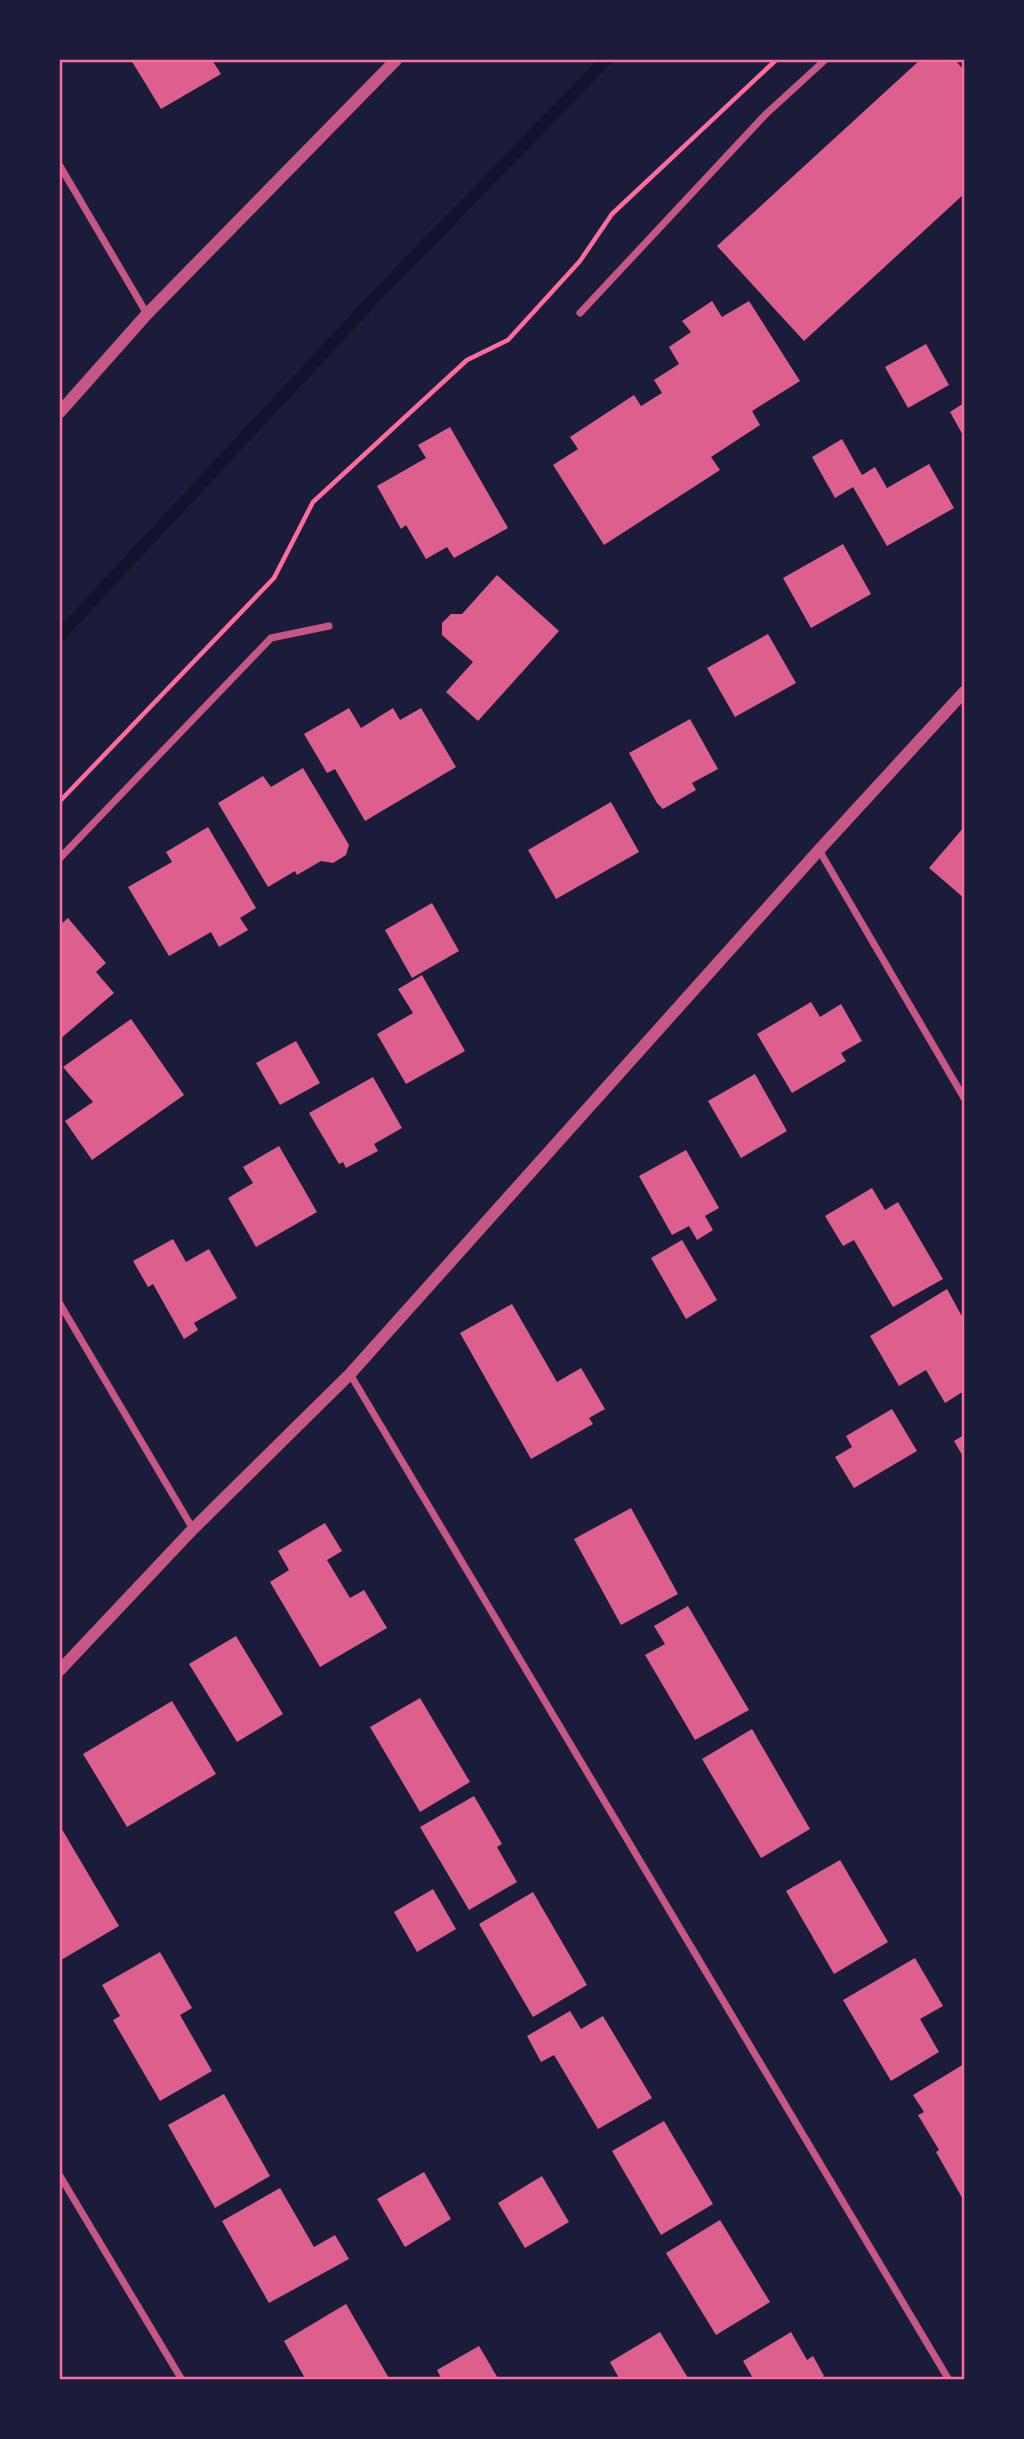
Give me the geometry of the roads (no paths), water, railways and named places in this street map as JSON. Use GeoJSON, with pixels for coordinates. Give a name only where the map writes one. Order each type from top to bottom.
{"type":"FeatureCollection","features":[{"type":"Feature","properties":{"kind":"street"},"geometry":{"type":"LineString","coordinates":[[60,412],[147,314],[396,60]]}},
{"type":"Feature","properties":{"kind":"street"},"geometry":{"type":"LineString","coordinates":[[580,313],[766,114],[825,60]]}},
{"type":"Feature","properties":{"kind":"street"},"geometry":{"type":"LineString","coordinates":[[60,166],[147,314]]}},
{"type":"Feature","properties":{"kind":"street"},"geometry":{"type":"LineString","coordinates":[[60,858],[271,638],[329,626]]}},
{"type":"Feature","properties":{"kind":"street"},"geometry":{"type":"LineString","coordinates":[[60,1670],[193,1529],[350,1374],[964,692]]}},
{"type":"Feature","properties":{"kind":"street"},"geometry":{"type":"LineString","coordinates":[[819,850],[964,1098]]}},
{"type":"Feature","properties":{"kind":"street"},"geometry":{"type":"LineString","coordinates":[[60,1304],[193,1529]]}},
{"type":"Feature","properties":{"kind":"street"},"geometry":{"type":"LineString","coordinates":[[350,1374],[949,2379]]}},
{"type":"Feature","properties":{"kind":"street"},"geometry":{"type":"LineString","coordinates":[[60,2176],[181,2379]]}},
{"type":"Feature","properties":{"kind":"waterway"},"geometry":{"type":"LineString","coordinates":[[60,635],[382,290],[606,60]]}}]}
